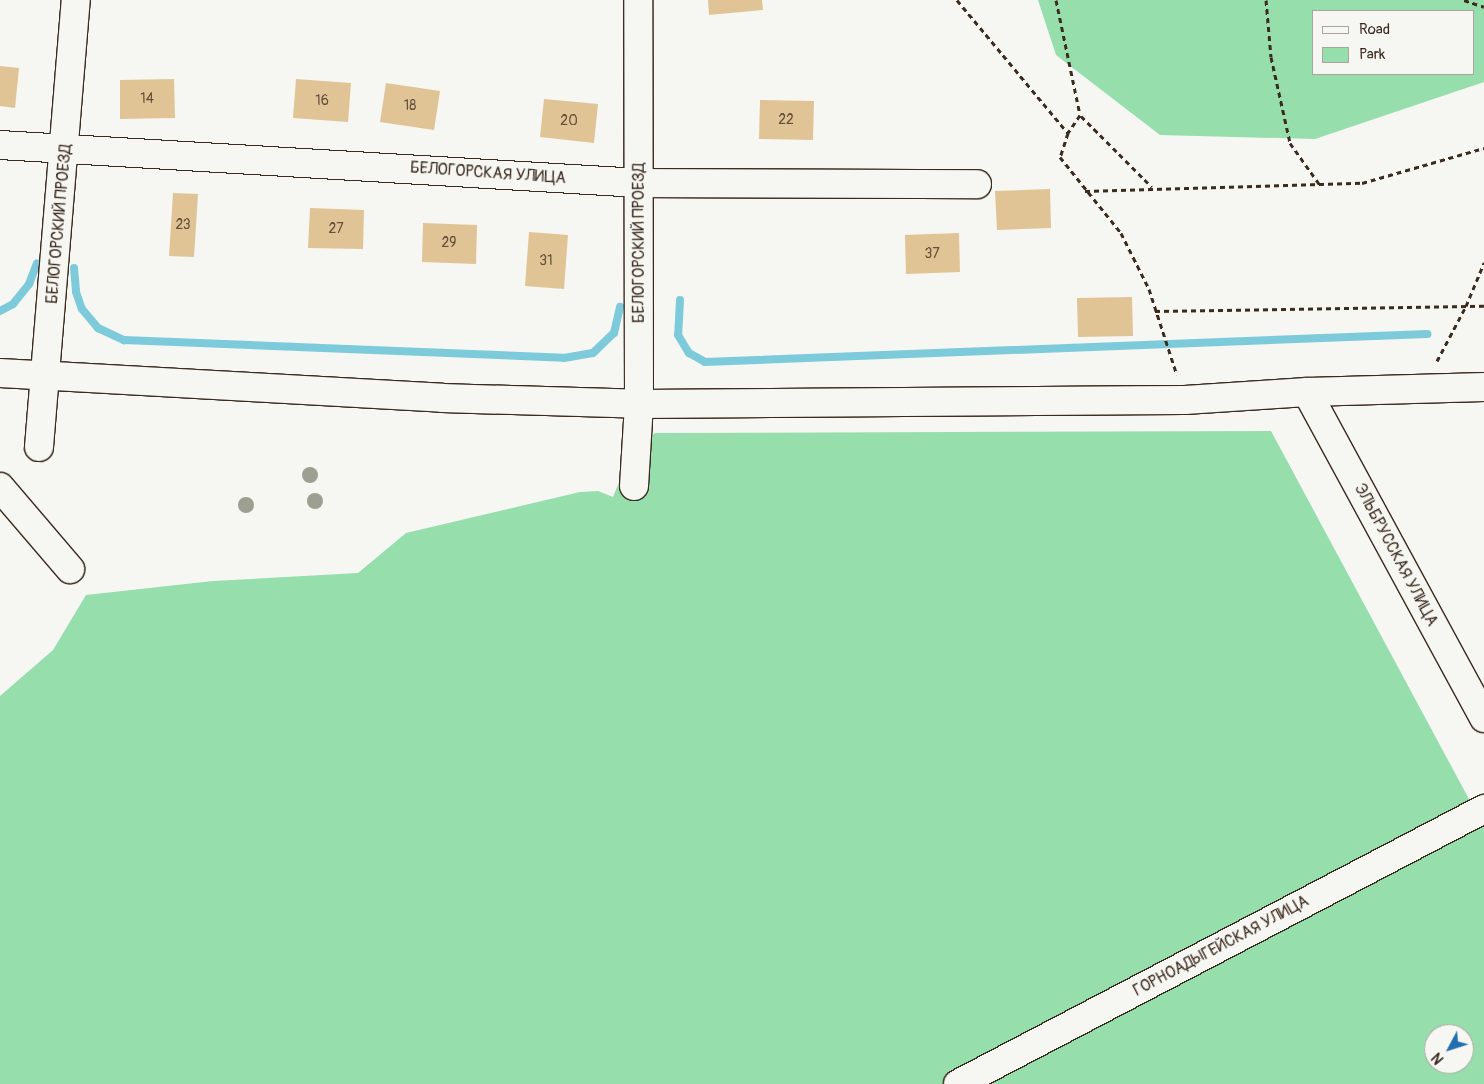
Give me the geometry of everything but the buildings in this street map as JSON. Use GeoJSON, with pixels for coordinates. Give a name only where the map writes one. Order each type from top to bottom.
{"type":"FeatureCollection","features":[{"type":"Feature","properties":{"kind":"street","name":"БЕЛОГОРСКИЙ ПРОЕЗД"},"geometry":{"type":"LineString","coordinates":[[39,447],[76,0]]}},
{"type":"Feature","properties":{"kind":"street","name":"БЕЛОГОРСКИЙ ПРОЕЗД"},"geometry":{"type":"LineString","coordinates":[[634,486],[639,404],[640,183],[638,0]]}},
{"type":"Feature","properties":{"kind":"street","name":"БЕЛОГОРСКАЯ УЛИЦА"},"geometry":{"type":"LineString","coordinates":[[0,145],[65,151],[640,183],[977,184]]}},
{"type":"Feature","properties":{"kind":"street"},"geometry":{"type":"LineString","coordinates":[[0,373],[46,378],[639,404],[1186,400],[1307,392],[1420,391],[1484,387]]}},
{"type":"Feature","properties":{"kind":"street","name":"ЭЛЬБРУССКАЯ УЛИЦА"},"geometry":{"type":"LineString","coordinates":[[1307,392],[1484,718]]}},
{"type":"Feature","properties":{"kind":"street"},"geometry":{"type":"LineString","coordinates":[[0,487],[70,569]]}},
{"type":"Feature","properties":{"kind":"street","name":"ГОРНОАДЫГЕЙСКАЯ УЛИЦА"},"geometry":{"type":"LineString","coordinates":[[958,1084],[1484,809]]}},
{"type":"Feature","properties":{"kind":"path"},"geometry":{"type":"LineString","coordinates":[[956,0],[1068,133]]}},
{"type":"Feature","properties":{"kind":"path"},"geometry":{"type":"LineString","coordinates":[[1056,0],[1080,115],[1153,188]]}},
{"type":"Feature","properties":{"kind":"path"},"geometry":{"type":"LineString","coordinates":[[1266,0],[1270,57],[1290,143],[1320,185]]}},
{"type":"Feature","properties":{"kind":"path"},"geometry":{"type":"LineString","coordinates":[[1464,0],[1484,7]]}},
{"type":"Feature","properties":{"kind":"path"},"geometry":{"type":"LineString","coordinates":[[1080,115],[1068,133],[1060,157],[1084,191],[1121,233],[1149,289],[1186,400]]}},
{"type":"Feature","properties":{"kind":"path"},"geometry":{"type":"LineString","coordinates":[[1084,191],[1362,183],[1484,148]]}},
{"type":"Feature","properties":{"kind":"path"},"geometry":{"type":"LineString","coordinates":[[1420,391],[1466,306],[1484,263]]}},
{"type":"Feature","properties":{"kind":"path"},"geometry":{"type":"LineString","coordinates":[[1155,311],[1484,306]]}},
{"type":"Feature","properties":{"kind":"green space"},"geometry":{"type":"Polygon","coordinates":[[[1038,0],[1484,0],[1484,82],[1315,139],[1160,135],[1056,55],[1038,0]]]}},
{"type":"Feature","properties":{"kind":"green space"},"geometry":{"type":"Polygon","coordinates":[[[1271,431],[1484,827],[1484,1084],[0,1084],[0,696],[53,650],[86,595],[213,581],[358,573],[406,533],[580,492],[598,491],[613,497],[630,455],[655,433],[1271,431]]]}},
{"type":"Feature","properties":{"kind":"waterway"},"geometry":{"type":"LineString","coordinates":[[0,311],[13,304],[29,284],[37,263]]}},
{"type":"Feature","properties":{"kind":"waterway"},"geometry":{"type":"LineString","coordinates":[[74,268],[76,292],[82,309],[98,328],[124,340],[564,358],[593,353],[614,333],[620,307]]}},
{"type":"Feature","properties":{"kind":"waterway"},"geometry":{"type":"LineString","coordinates":[[680,300],[678,335],[689,353],[705,362],[1427,334]]}}]}
